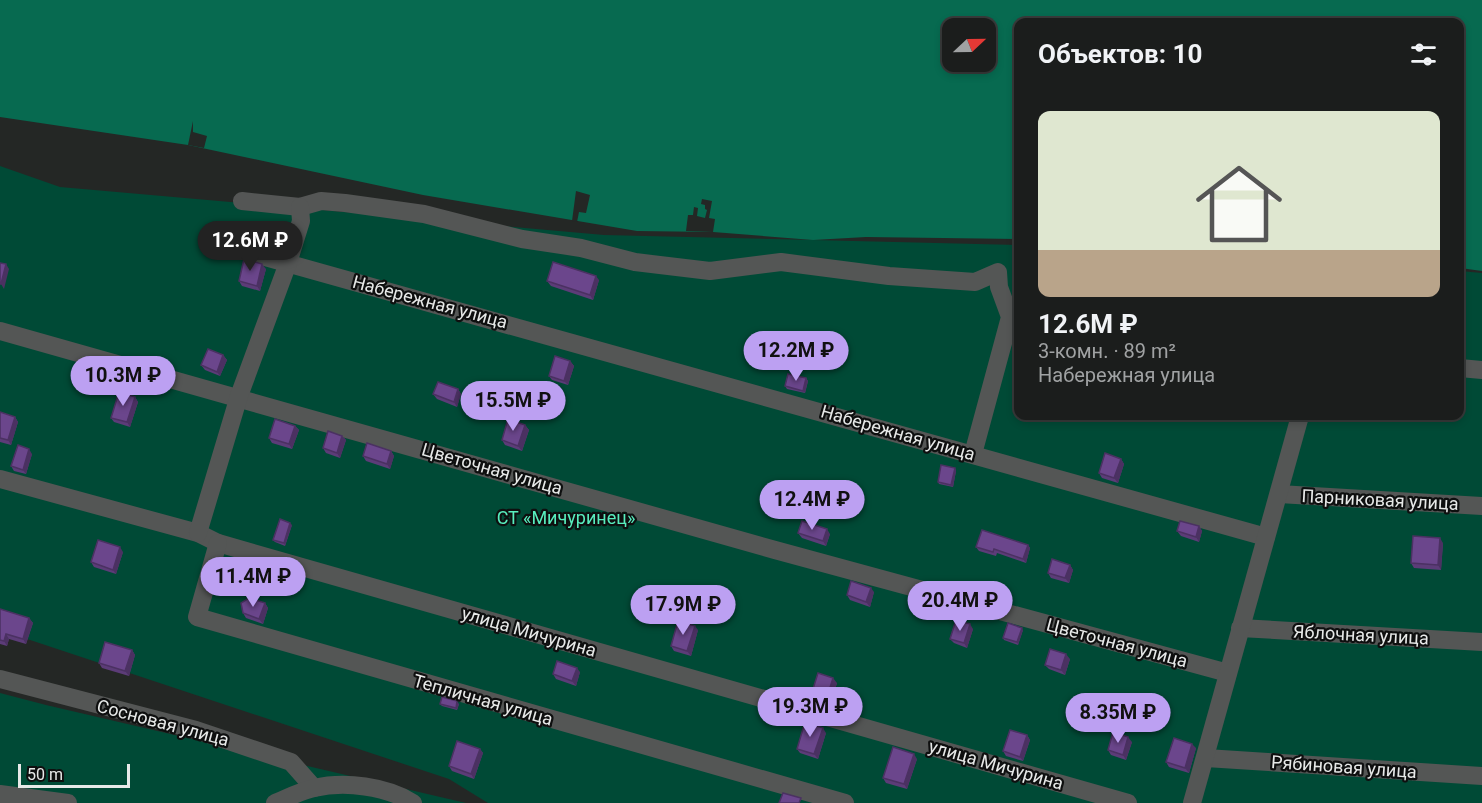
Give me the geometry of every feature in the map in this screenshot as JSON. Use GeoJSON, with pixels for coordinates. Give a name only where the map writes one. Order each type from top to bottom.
{"type":"FeatureCollection","features":[{"type":"Feature","properties":{"kind":"street"},"geometry":{"type":"LineString","coordinates":[[242,201],[300,207],[321,201],[337,202],[424,214],[522,239],[581,248],[635,262],[710,271],[780,261],[889,276],[975,282],[998,272],[999,287],[1014,319],[973,454]]}},
{"type":"Feature","properties":{"kind":"street"},"geometry":{"type":"LineString","coordinates":[[198,533],[239,396],[288,263],[300,221],[300,207]]}},
{"type":"Feature","properties":{"kind":"street","name":"Набережная улица"},"geometry":{"type":"LineString","coordinates":[[222,245],[1266,537]]}},
{"type":"Feature","properties":{"kind":"street","name":"Цветочная улица"},"geometry":{"type":"LineString","coordinates":[[0,331],[239,396],[775,550],[1228,673]]}},
{"type":"Feature","properties":{"kind":"street"},"geometry":{"type":"LineString","coordinates":[[1464,368],[1482,370]]}},
{"type":"Feature","properties":{"kind":"street"},"geometry":{"type":"LineString","coordinates":[[1192,803],[1299,420]]}},
{"type":"Feature","properties":{"kind":"street","name":"улица Мичурина"},"geometry":{"type":"LineString","coordinates":[[0,479],[198,533],[218,543],[1128,803]]}},
{"type":"Feature","properties":{"kind":"street","name":"Парниковая улица"},"geometry":{"type":"LineString","coordinates":[[1279,494],[1482,506]]}},
{"type":"Feature","properties":{"kind":"street","name":"Тепличная улица"},"geometry":{"type":"LineString","coordinates":[[218,543],[197,617],[845,803]]}},
{"type":"Feature","properties":{"kind":"street","name":"Яблочная улица"},"geometry":{"type":"LineString","coordinates":[[1240,628],[1482,642]]}},
{"type":"Feature","properties":{"kind":"street","name":"Сосновая улица"},"geometry":{"type":"LineString","coordinates":[[0,679],[196,729],[291,762],[314,788]]}},
{"type":"Feature","properties":{"kind":"street","name":"Рябиновая улица"},"geometry":{"type":"LineString","coordinates":[[1206,758],[1482,776]]}},
{"type":"Feature","properties":{"kind":"street"},"geometry":{"type":"LineString","coordinates":[[275,803],[314,788],[353,784],[402,796],[413,803]]}},
{"type":"Feature","properties":{"kind":"street"},"geometry":{"type":"LineString","coordinates":[[0,794],[68,803]]}},
{"type":"Feature","properties":{"kind":"green space","name":"СТ «Мичуринец»"},"geometry":{"type":"Polygon","coordinates":[[[0,166],[60,187],[604,235],[1014,245],[1014,420],[1464,420],[1464,271],[1482,273],[1482,803],[488,803],[449,779],[0,630],[0,166]]]}},
{"type":"Feature","properties":{"kind":"green space"},"geometry":{"type":"Polygon","coordinates":[[[0,693],[46,705],[466,803],[0,803],[0,693]]]}},
{"type":"Feature","properties":{"kind":"shaded area"},"geometry":{"type":"Polygon","coordinates":[[[0,0],[1482,0],[1482,271],[1464,269],[1464,18],[1014,18],[1014,239],[866,237],[813,240],[713,232],[637,231],[423,195],[188,145],[0,117],[0,0]]]}},
{"type":"Feature","properties":{"kind":"pier"},"geometry":{"type":"Polygon","coordinates":[[[193,121],[193,132],[207,136],[204,148],[188,145],[193,121]]]}},
{"type":"Feature","properties":{"kind":"pier"},"geometry":{"type":"Polygon","coordinates":[[[576,191],[590,195],[586,213],[579,212],[577,222],[572,221],[576,191]]]}},
{"type":"Feature","properties":{"kind":"pier"},"geometry":{"type":"Polygon","coordinates":[[[702,199],[712,201],[709,218],[715,219],[713,232],[686,231],[688,215],[693,215],[694,207],[698,208],[697,216],[705,218],[707,210],[705,205],[701,204],[702,199]]]}},
{"type":"Feature","properties":{"kind":"building"},"geometry":{"type":"Polygon","coordinates":[[[244,259],[262,264],[257,286],[239,281],[244,259]]]}},
{"type":"Feature","properties":{"kind":"building"},"geometry":{"type":"Polygon","coordinates":[[[553,262],[596,276],[590,295],[547,281],[553,262]]]}},
{"type":"Feature","properties":{"kind":"building"},"geometry":{"type":"Polygon","coordinates":[[[0,263],[6,264],[1,284],[0,284],[0,263]]]}},
{"type":"Feature","properties":{"kind":"building"},"geometry":{"type":"Polygon","coordinates":[[[208,349],[223,355],[217,372],[201,365],[208,349]]]}},
{"type":"Feature","properties":{"kind":"building"},"geometry":{"type":"Polygon","coordinates":[[[555,356],[570,361],[564,381],[549,376],[555,356]]]}},
{"type":"Feature","properties":{"kind":"building"},"geometry":{"type":"Polygon","coordinates":[[[788,374],[806,378],[803,391],[785,386],[788,374]]]}},
{"type":"Feature","properties":{"kind":"building"},"geometry":{"type":"Polygon","coordinates":[[[438,382],[458,389],[454,402],[433,394],[438,382]]]}},
{"type":"Feature","properties":{"kind":"building"},"geometry":{"type":"Polygon","coordinates":[[[119,392],[135,397],[127,422],[111,418],[119,392]]]}},
{"type":"Feature","properties":{"kind":"building"},"geometry":{"type":"Polygon","coordinates":[[[486,394],[505,400],[500,416],[482,410],[486,394]]]}},
{"type":"Feature","properties":{"kind":"building"},"geometry":{"type":"Polygon","coordinates":[[[0,412],[15,417],[8,440],[0,438],[0,412]]]}},
{"type":"Feature","properties":{"kind":"building"},"geometry":{"type":"Polygon","coordinates":[[[275,419],[295,426],[289,444],[269,438],[275,419]]]}},
{"type":"Feature","properties":{"kind":"building"},"geometry":{"type":"Polygon","coordinates":[[[508,419],[525,425],[518,446],[502,440],[508,419]]]}},
{"type":"Feature","properties":{"kind":"building"},"geometry":{"type":"Polygon","coordinates":[[[328,431],[342,436],[337,453],[323,448],[328,431]]]}},
{"type":"Feature","properties":{"kind":"building"},"geometry":{"type":"Polygon","coordinates":[[[367,443],[391,451],[387,464],[363,456],[367,443]]]}},
{"type":"Feature","properties":{"kind":"building"},"geometry":{"type":"Polygon","coordinates":[[[18,445],[29,449],[23,470],[11,466],[18,445]]]}},
{"type":"Feature","properties":{"kind":"building"},"geometry":{"type":"Polygon","coordinates":[[[1105,453],[1121,459],[1114,478],[1099,473],[1105,453]]]}},
{"type":"Feature","properties":{"kind":"building"},"geometry":{"type":"Polygon","coordinates":[[[941,465],[955,468],[951,485],[938,482],[941,465]]]}},
{"type":"Feature","properties":{"kind":"building"},"geometry":{"type":"Polygon","coordinates":[[[280,519],[290,523],[284,543],[273,540],[280,519]]]}},
{"type":"Feature","properties":{"kind":"building"},"geometry":{"type":"Polygon","coordinates":[[[802,521],[827,529],[823,541],[798,533],[802,521]]]}},
{"type":"Feature","properties":{"kind":"building"},"geometry":{"type":"Polygon","coordinates":[[[1180,521],[1199,526],[1196,537],[1177,531],[1180,521]]]}},
{"type":"Feature","properties":{"kind":"building"},"geometry":{"type":"Polygon","coordinates":[[[982,530],[1028,545],[1023,559],[994,549],[993,552],[976,547],[982,530]]]}},
{"type":"Feature","properties":{"kind":"building"},"geometry":{"type":"Polygon","coordinates":[[[1413,536],[1440,538],[1438,565],[1411,563],[1413,536]]]}},
{"type":"Feature","properties":{"kind":"building"},"geometry":{"type":"Polygon","coordinates":[[[98,540],[120,547],[113,570],[91,562],[98,540]]]}},
{"type":"Feature","properties":{"kind":"building"},"geometry":{"type":"Polygon","coordinates":[[[1052,559],[1070,565],[1065,578],[1048,573],[1052,559]]]}},
{"type":"Feature","properties":{"kind":"building"},"geometry":{"type":"Polygon","coordinates":[[[221,560],[239,566],[232,586],[214,580],[221,560]]]}},
{"type":"Feature","properties":{"kind":"building"},"geometry":{"type":"Polygon","coordinates":[[[851,581],[871,588],[866,602],[847,595],[851,581]]]}},
{"type":"Feature","properties":{"kind":"building"},"geometry":{"type":"Polygon","coordinates":[[[249,598],[265,603],[259,619],[243,613],[241,603],[249,598]]]}},
{"type":"Feature","properties":{"kind":"building"},"geometry":{"type":"Polygon","coordinates":[[[0,609],[29,618],[23,639],[6,634],[4,641],[0,640],[0,609]]]}},
{"type":"Feature","properties":{"kind":"building"},"geometry":{"type":"Polygon","coordinates":[[[956,620],[970,624],[964,643],[950,639],[956,620]]]}},
{"type":"Feature","properties":{"kind":"building"},"geometry":{"type":"Polygon","coordinates":[[[678,621],[695,626],[687,651],[671,646],[678,621]]]}},
{"type":"Feature","properties":{"kind":"building"},"geometry":{"type":"Polygon","coordinates":[[[1008,623],[1022,628],[1017,642],[1003,638],[1008,623]]]}},
{"type":"Feature","properties":{"kind":"building"},"geometry":{"type":"Polygon","coordinates":[[[105,642],[132,650],[125,671],[99,663],[105,642]]]}},
{"type":"Feature","properties":{"kind":"building"},"geometry":{"type":"Polygon","coordinates":[[[1050,649],[1066,654],[1061,670],[1045,665],[1050,649]]]}},
{"type":"Feature","properties":{"kind":"building"},"geometry":{"type":"Polygon","coordinates":[[[557,661],[577,668],[572,681],[553,674],[557,661]]]}},
{"type":"Feature","properties":{"kind":"building"},"geometry":{"type":"Polygon","coordinates":[[[818,673],[833,678],[828,694],[813,689],[818,673]]]}},
{"type":"Feature","properties":{"kind":"building"},"geometry":{"type":"Polygon","coordinates":[[[442,697],[457,701],[456,708],[440,704],[442,697]]]}},
{"type":"Feature","properties":{"kind":"building"},"geometry":{"type":"Polygon","coordinates":[[[805,722],[823,728],[814,754],[797,749],[805,722]]]}},
{"type":"Feature","properties":{"kind":"building"},"geometry":{"type":"Polygon","coordinates":[[[1010,730],[1027,735],[1020,757],[1003,751],[1010,730]]]}},
{"type":"Feature","properties":{"kind":"building"},"geometry":{"type":"Polygon","coordinates":[[[1113,732],[1128,737],[1123,755],[1108,750],[1113,732]]]}},
{"type":"Feature","properties":{"kind":"building"},"geometry":{"type":"Polygon","coordinates":[[[1174,738],[1192,744],[1185,768],[1166,762],[1174,738]]]}},
{"type":"Feature","properties":{"kind":"building"},"geometry":{"type":"Polygon","coordinates":[[[457,741],[480,749],[471,774],[449,766],[457,741]]]}},
{"type":"Feature","properties":{"kind":"building"},"geometry":{"type":"Polygon","coordinates":[[[893,747],[914,754],[904,784],[883,778],[893,747]]]}},
{"type":"Feature","properties":{"kind":"building"},"geometry":{"type":"Polygon","coordinates":[[[783,793],[801,798],[799,803],[779,803],[783,793]]]}}]}
